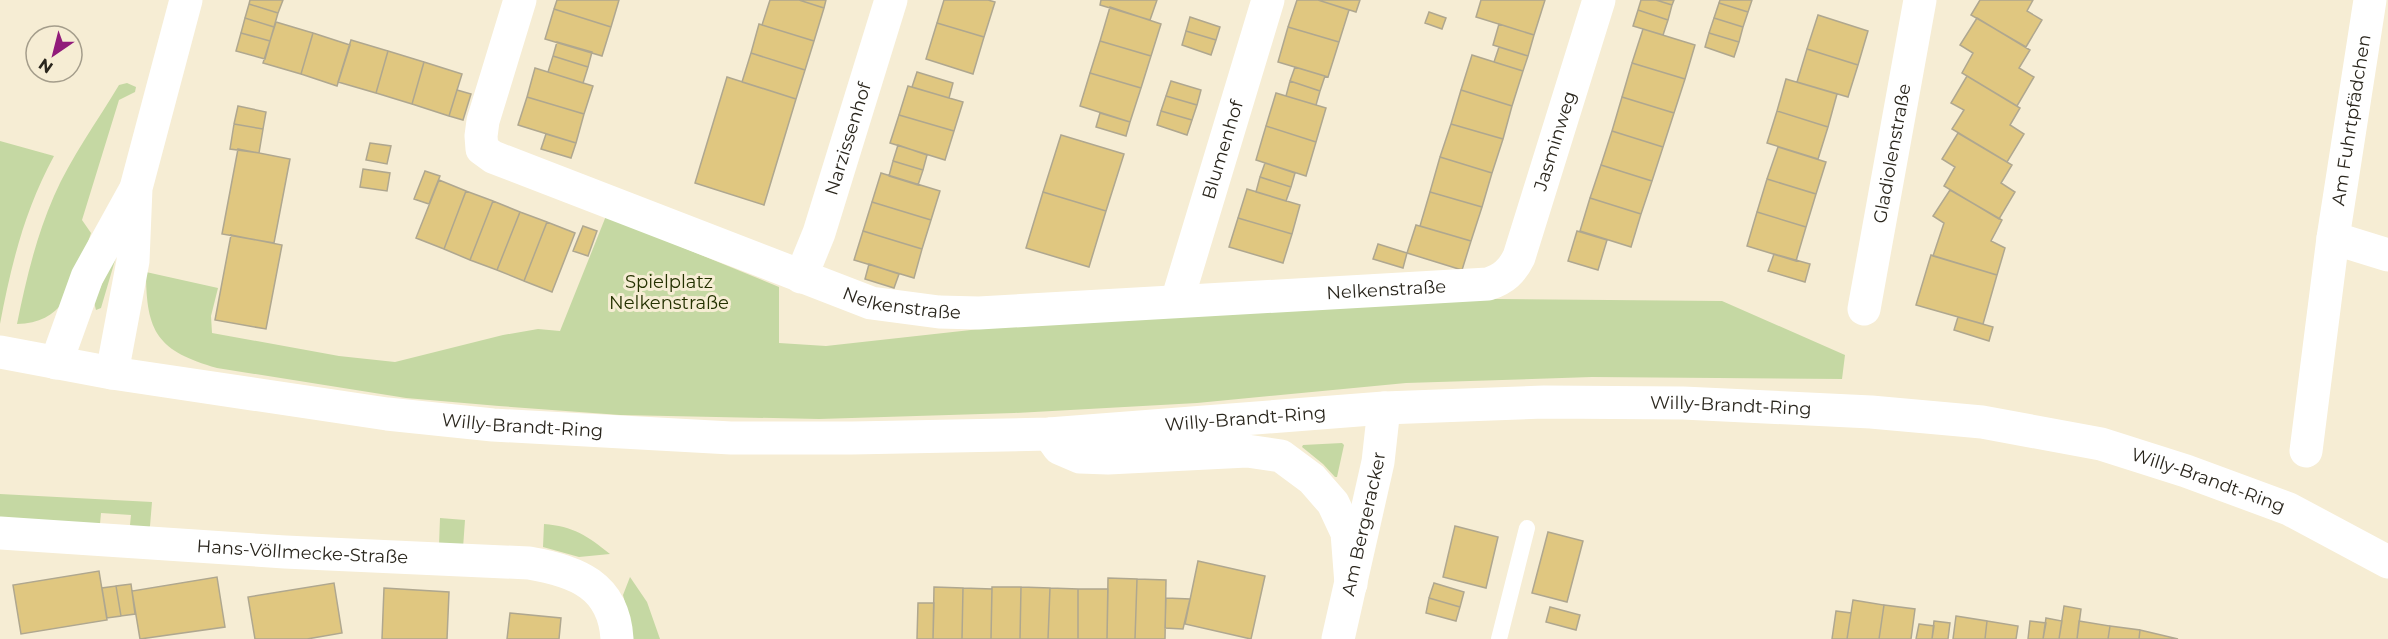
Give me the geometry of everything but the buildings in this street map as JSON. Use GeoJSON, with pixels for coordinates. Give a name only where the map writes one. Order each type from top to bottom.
{"type":"FeatureCollection","features":[{"type":"Feature","properties":{"kind":"street"},"geometry":{"type":"LineString","coordinates":[[112,373],[133,261],[136,188],[186,0]]}},
{"type":"Feature","properties":{"kind":"street","name":"Nelkenstraße"},"geometry":{"type":"LineString","coordinates":[[520,0],[483,121],[482,149],[507,163],[871,303],[939,312],[979,313],[1488,284],[1503,278]]}},
{"type":"Feature","properties":{"kind":"street","name":"Narzissenhof"},"geometry":{"type":"LineString","coordinates":[[801,277],[819,233],[891,0]]}},
{"type":"Feature","properties":{"kind":"street","name":"Blumenhof"},"geometry":{"type":"LineString","coordinates":[[1177,301],[1268,0]]}},
{"type":"Feature","properties":{"kind":"street","name":"Jasminweg"},"geometry":{"type":"LineString","coordinates":[[1503,278],[1513,270],[1519,257],[1599,0]]}},
{"type":"Feature","properties":{"kind":"street","name":"Am Fuhrtpfädchen"},"geometry":{"type":"LineString","coordinates":[[2306,451],[2333,238],[2370,0]]}},
{"type":"Feature","properties":{"kind":"street","name":"Gladiolenstraße"},"geometry":{"type":"LineString","coordinates":[[1864,309],[1915,1]]}},
{"type":"Feature","properties":{"kind":"street"},"geometry":{"type":"LineString","coordinates":[[56,363],[87,277],[136,188]]}},
{"type":"Feature","properties":{"kind":"street"},"geometry":{"type":"LineString","coordinates":[[2333,238],[2388,255]]}},
{"type":"Feature","properties":{"kind":"street","name":"Willy-Brandt-Ring"},"geometry":{"type":"LineString","coordinates":[[0,352],[112,373],[387,414],[493,425],[731,438],[1049,434],[1384,408],[1544,402],[1683,403],[1860,411],[1982,422],[2101,444],[2186,471],[2289,509],[2388,562]]}},
{"type":"Feature","properties":{"kind":"street","name":"Am Bergeracker"},"geometry":{"type":"LineString","coordinates":[[1338,639],[1378,462],[1384,408]]}},
{"type":"Feature","properties":{"kind":"street","name":"Willy-Brandt-Ring"},"geometry":{"type":"LineString","coordinates":[[1049,434],[1059,448],[1080,457],[1108,458],[1247,451],[1281,456],[1312,479],[1333,503],[1347,533],[1351,584]]}},
{"type":"Feature","properties":{"kind":"street","name":"Hans-Völlmecke-Straße"},"geometry":{"type":"LineString","coordinates":[[0,533],[285,552],[529,563],[561,569],[600,591],[610,605],[615,619],[617,639]]}},
{"type":"Feature","properties":{"kind":"lane"},"geometry":{"type":"LineString","coordinates":[[1499,639],[1527,528]]}},
{"type":"Feature","properties":{"kind":"green space"},"geometry":{"type":"Polygon","coordinates":[[[127,83],[136,87],[135,92],[119,100],[82,220],[91,233],[76,280],[60,306],[49,315],[35,321],[17,324],[32,259],[54,196],[76,153],[119,85],[127,83]]]}},
{"type":"Feature","properties":{"kind":"green space"},"geometry":{"type":"Polygon","coordinates":[[[0,141],[54,156],[35,196],[20,238],[0,324],[0,141]]]}},
{"type":"Feature","properties":{"kind":"green space","name":"Spielplatz Nelkenstraße"},"geometry":{"type":"Polygon","coordinates":[[[606,216],[779,287],[779,343],[826,346],[1016,325],[1496,299],[1722,301],[1845,355],[1842,379],[1592,377],[1406,383],[1197,403],[1014,413],[819,419],[620,415],[406,398],[217,368],[181,354],[169,346],[159,336],[149,310],[146,272],[218,288],[211,316],[212,333],[339,356],[395,362],[503,335],[538,329],[560,331],[606,216]]]}},
{"type":"Feature","properties":{"kind":"green space"},"geometry":{"type":"Polygon","coordinates":[[[121,240],[101,308],[96,310],[94,302],[121,240]]]}},
{"type":"Feature","properties":{"kind":"green space"},"geometry":{"type":"Polygon","coordinates":[[[1342,443],[1344,445],[1337,477],[1302,447],[1303,445],[1342,443]]]}},
{"type":"Feature","properties":{"kind":"green space"},"geometry":{"type":"Polygon","coordinates":[[[0,494],[152,502],[150,526],[146,534],[130,525],[131,515],[101,513],[100,524],[0,518],[0,494]]]}},
{"type":"Feature","properties":{"kind":"green space"},"geometry":{"type":"Polygon","coordinates":[[[440,518],[465,520],[463,548],[439,545],[440,518]]]}},
{"type":"Feature","properties":{"kind":"green space"},"geometry":{"type":"Polygon","coordinates":[[[544,524],[580,533],[610,554],[579,557],[543,547],[544,524]]]}},
{"type":"Feature","properties":{"kind":"green space"},"geometry":{"type":"Polygon","coordinates":[[[630,577],[647,602],[660,639],[630,639],[623,595],[630,577]]]}}]}
